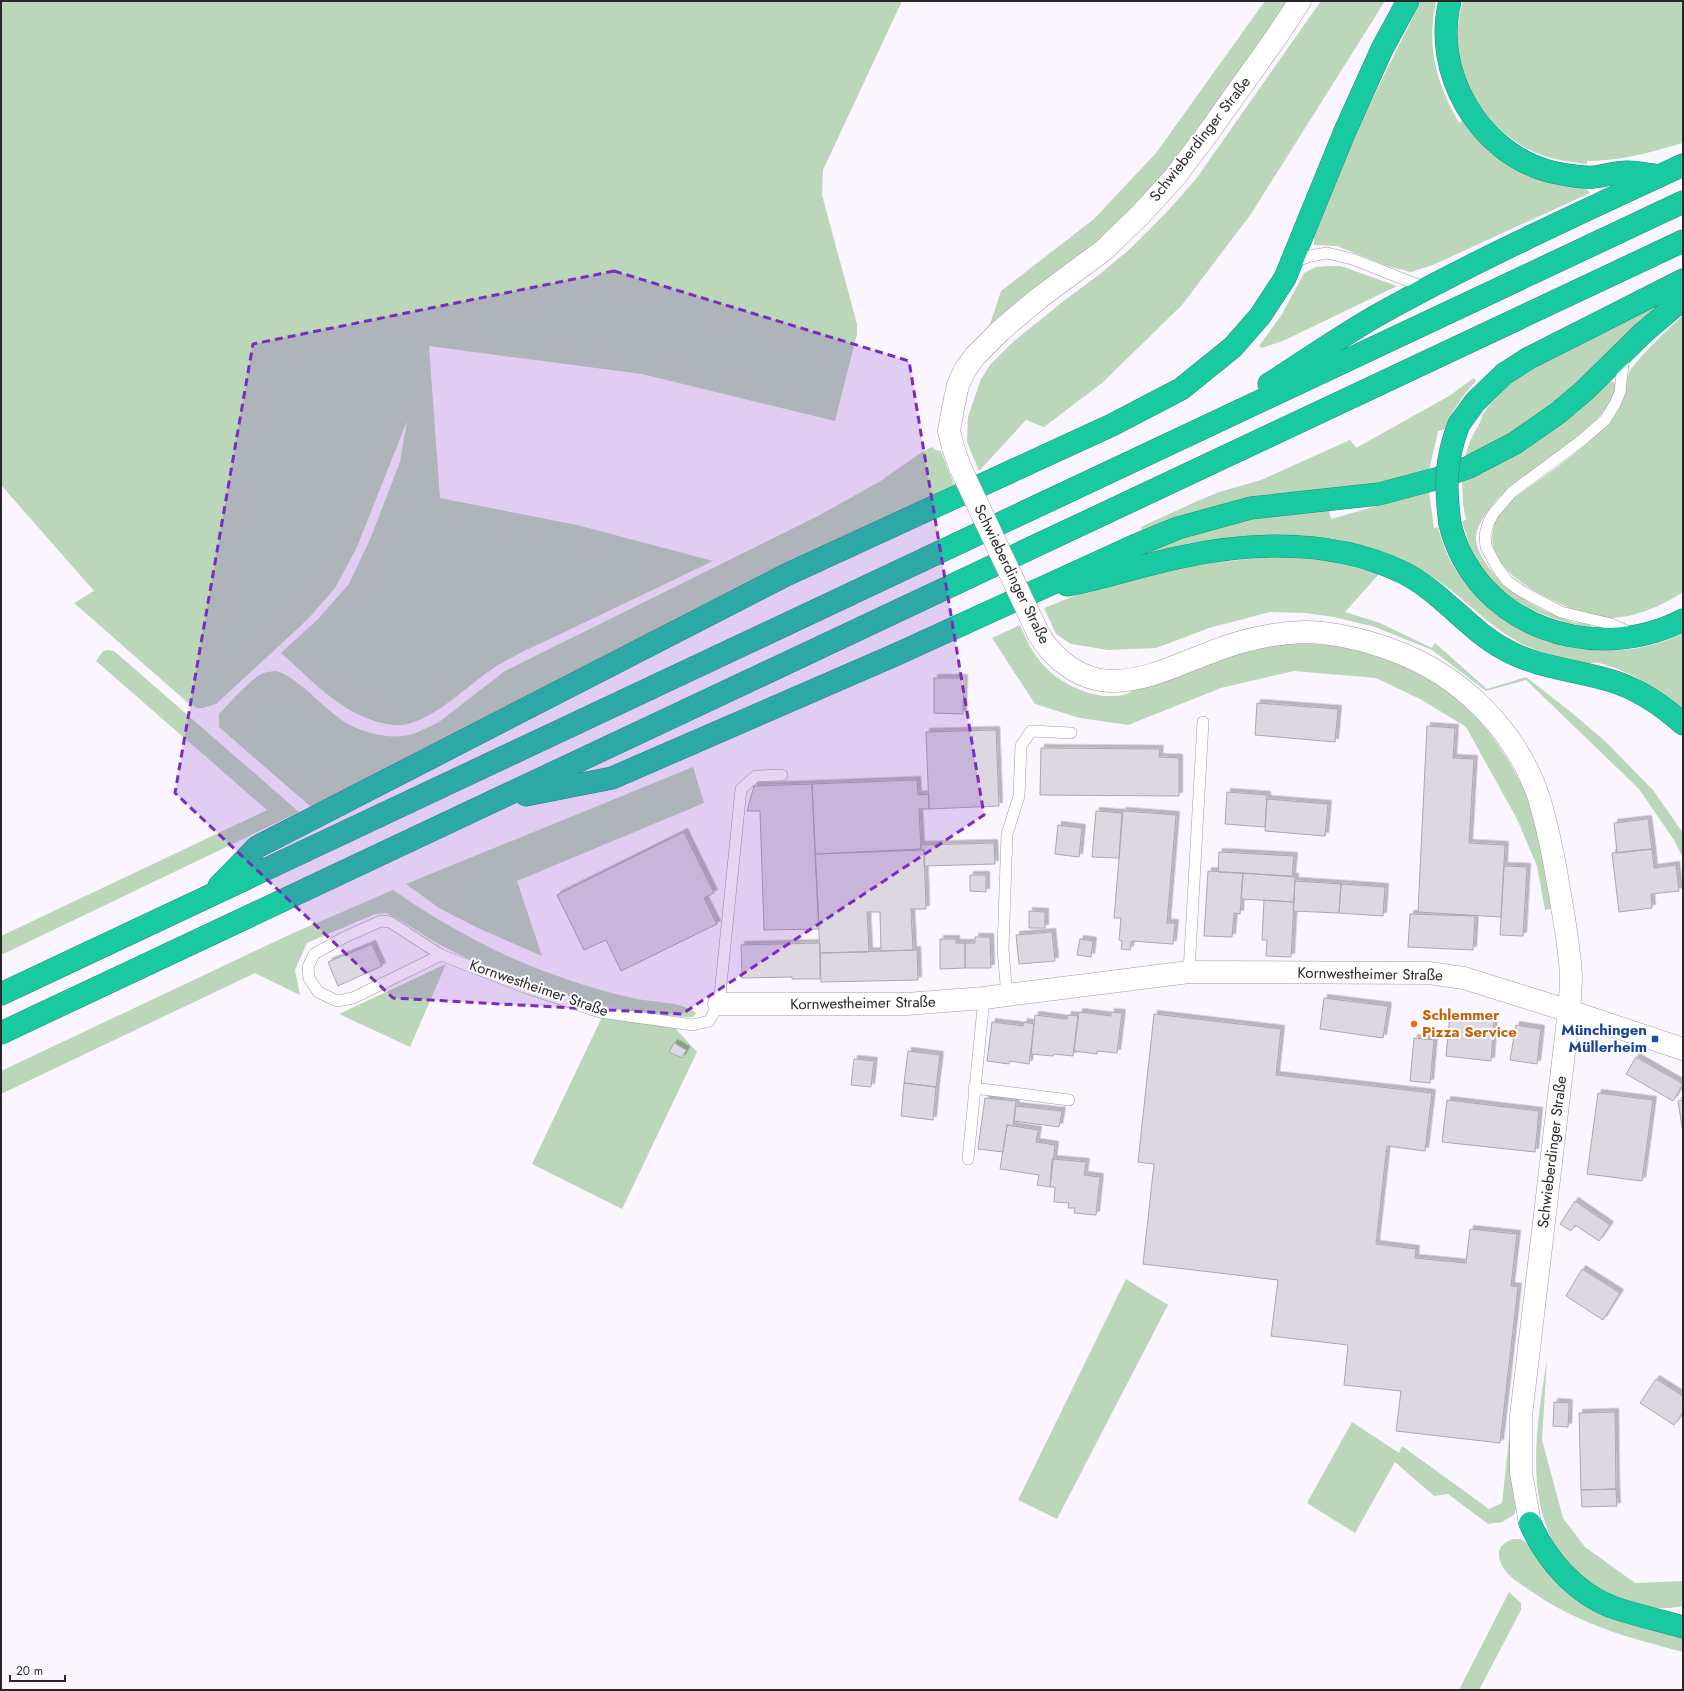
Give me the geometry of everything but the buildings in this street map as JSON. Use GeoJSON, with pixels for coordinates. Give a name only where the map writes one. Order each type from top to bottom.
{"type":"FeatureCollection","features":[{"type":"Feature","properties":{"kind":"highway"},"geometry":{"type":"LineString","coordinates":[[209,896],[257,847],[786,575],[1112,425],[1181,389],[1233,347],[1251,326],[1285,278],[1345,131],[1382,50],[1408,1]]}},
{"type":"Feature","properties":{"kind":"highway"},"geometry":{"type":"LineString","coordinates":[[1450,1],[1446,15],[1448,51],[1456,85],[1471,116],[1492,140],[1520,160],[1549,171],[1592,177],[1626,172],[1660,176]]}},
{"type":"Feature","properties":{"kind":"highway"},"geometry":{"type":"LineString","coordinates":[[1207,426],[1325,347],[1376,316],[1454,274],[1683,165]]}},
{"type":"Feature","properties":{"kind":"highway"},"geometry":{"type":"LineString","coordinates":[[1,994],[1683,202]]}},
{"type":"Feature","properties":{"kind":"highway"},"geometry":{"type":"LineString","coordinates":[[1,1033],[340,872],[1683,241]]}},
{"type":"Feature","properties":{"kind":"highway"},"geometry":{"type":"LineString","coordinates":[[1683,280],[1529,358],[1504,374],[1480,397],[1460,424],[1449,454],[1446,474],[1446,492],[1450,524],[1461,555],[1484,590],[1522,618],[1548,630],[1576,637],[1608,639],[1638,636],[1683,620]]}},
{"type":"Feature","properties":{"kind":"highway"},"geometry":{"type":"LineString","coordinates":[[491,802],[612,778],[896,655],[1031,591],[1178,528],[1251,508],[1379,494],[1439,478],[1469,467],[1496,454],[1537,429],[1584,391],[1626,349],[1683,299]]}},
{"type":"Feature","properties":{"kind":"highway"},"geometry":{"type":"LineString","coordinates":[[1031,591],[1088,581],[1180,557],[1229,548],[1270,546],[1328,548],[1376,561],[1405,574],[1434,592],[1475,630],[1506,650],[1530,660],[1612,681],[1638,692],[1667,710],[1683,724]]}},
{"type":"Feature","properties":{"kind":"highway"},"geometry":{"type":"LineString","coordinates":[[1530,1523],[1538,1541],[1549,1558],[1576,1586],[1610,1606],[1683,1627]]}},
{"type":"Feature","properties":{"kind":"highway"},"geometry":{"type":"LineString","coordinates":[[1648,1617],[1683,1615]]}},
{"type":"Feature","properties":{"kind":"street","name":"Schwieberdinger Straße"},"geometry":{"type":"LineString","coordinates":[[1300,1],[1208,133],[1169,184],[1104,250],[1039,298],[1000,331],[975,356],[965,370],[958,385],[950,431],[953,447],[960,467],[1039,635],[1047,648],[1056,658],[1073,670],[1090,678],[1110,681],[1140,678],[1160,672],[1211,652],[1271,635],[1306,632],[1372,643],[1410,656],[1439,672],[1475,700],[1498,724],[1518,753],[1538,796],[1553,848],[1571,975],[1569,1010],[1521,1416],[1519,1449],[1520,1473],[1530,1523]]}},
{"type":"Feature","properties":{"kind":"street","name":"Kornwestheimer Straße"},"geometry":{"type":"LineString","coordinates":[[714,1013],[907,1004],[984,998],[1189,972],[1429,973],[1464,978],[1569,1010],[1683,1049]]}},
{"type":"Feature","properties":{"kind":"lane"},"geometry":{"type":"LineString","coordinates":[[1291,262],[1310,256],[1327,253],[1352,260],[1429,288]]}},
{"type":"Feature","properties":{"kind":"lane"},"geometry":{"type":"LineString","coordinates":[[1626,349],[1623,361],[1620,392],[1615,404],[1605,420],[1582,440],[1512,492],[1493,514],[1485,535],[1486,547],[1497,567],[1507,580],[1521,591],[1561,612],[1611,624],[1638,636]]}},
{"type":"Feature","properties":{"kind":"lane"},"geometry":{"type":"LineString","coordinates":[[1189,972],[1203,722]]}},
{"type":"Feature","properties":{"kind":"lane"},"geometry":{"type":"LineString","coordinates":[[1007,996],[1003,949],[1007,834],[1019,796],[1021,746],[1031,731],[1072,733]]}},
{"type":"Feature","properties":{"kind":"lane"},"geometry":{"type":"LineString","coordinates":[[714,1013],[741,789],[756,776],[782,775]]}},
{"type":"Feature","properties":{"kind":"lane","name":"Kornwestheimer Straße"},"geometry":{"type":"LineString","coordinates":[[441,955],[353,998],[337,1001],[318,992],[309,978],[308,967],[314,954],[345,937],[381,921],[390,922],[441,955],[524,987],[600,1012],[693,1025],[714,1013]]}},
{"type":"Feature","properties":{"kind":"lane"},"geometry":{"type":"LineString","coordinates":[[968,1159],[984,998]]}},
{"type":"Feature","properties":{"kind":"lane"},"geometry":{"type":"LineString","coordinates":[[974,1088],[1069,1100]]}},
{"type":"Feature","properties":{"kind":"highlighted area"},"geometry":{"type":"Polygon","coordinates":[[[614,271],[909,361],[984,815],[682,1014],[393,998],[175,793],[253,344],[614,271]]]}},
{"type":"Feature","properties":{"kind":"green space"},"geometry":{"type":"Polygon","coordinates":[[[1,1],[902,1],[823,170],[822,195],[857,324],[857,334],[835,421],[642,374],[429,346],[440,498],[577,525],[713,561],[516,655],[485,674],[442,707],[418,721],[394,725],[377,722],[361,716],[319,688],[281,653],[318,619],[349,584],[371,537],[400,462],[407,421],[357,547],[335,588],[308,619],[216,704],[203,708],[197,708],[187,702],[74,603],[94,591],[1,485],[1,1]]]}},
{"type":"Feature","properties":{"kind":"green space"},"geometry":{"type":"Polygon","coordinates":[[[1265,1],[1289,1],[1198,134],[1158,184],[1120,224],[1084,255],[989,327],[1001,291],[1094,219],[1156,153],[1265,1]]]}},
{"type":"Feature","properties":{"kind":"green space"},"geometry":{"type":"Polygon","coordinates":[[[1321,1],[1385,1],[1251,214],[1182,305],[1102,383],[1044,427],[1026,420],[979,471],[967,442],[968,417],[981,379],[990,365],[1014,341],[1131,248],[1166,213],[1196,179],[1321,1]]]}},
{"type":"Feature","properties":{"kind":"green space"},"geometry":{"type":"Polygon","coordinates":[[[1421,1],[1436,1],[1432,34],[1435,64],[1444,93],[1459,123],[1462,121],[1491,152],[1514,168],[1539,179],[1557,184],[1584,188],[1590,193],[1433,265],[1411,272],[1387,266],[1337,246],[1314,245],[1314,237],[1356,132],[1421,1]]]}},
{"type":"Feature","properties":{"kind":"green space"},"geometry":{"type":"Polygon","coordinates":[[[1463,1],[1683,1],[1683,143],[1624,158],[1587,161],[1587,164],[1545,156],[1518,143],[1500,129],[1484,111],[1472,92],[1463,70],[1459,48],[1458,24],[1463,1]]]}},
{"type":"Feature","properties":{"kind":"green space"},"geometry":{"type":"Polygon","coordinates":[[[1341,266],[1397,286],[1285,340],[1262,348],[1259,346],[1282,314],[1304,273],[1316,267],[1341,266]]]}},
{"type":"Feature","properties":{"kind":"green space"},"geometry":{"type":"Polygon","coordinates":[[[1657,304],[1657,308],[1576,385],[1523,427],[1465,457],[1470,441],[1483,416],[1481,417],[1490,404],[1512,382],[1541,364],[1657,304]]]}},
{"type":"Feature","properties":{"kind":"green space"},"geometry":{"type":"Polygon","coordinates":[[[1683,315],[1683,592],[1656,607],[1636,614],[1616,618],[1606,618],[1586,614],[1560,604],[1539,593],[1511,574],[1501,563],[1494,550],[1492,536],[1496,521],[1506,504],[1578,451],[1592,439],[1616,413],[1622,404],[1627,378],[1632,368],[1645,352],[1683,315]]]}},
{"type":"Feature","properties":{"kind":"green space"},"geometry":{"type":"Polygon","coordinates":[[[1474,378],[1476,381],[1458,404],[1445,429],[1438,431],[1429,471],[1356,489],[1275,496],[1274,494],[1223,504],[1142,531],[1141,527],[1193,503],[1219,492],[1261,480],[1350,440],[1356,448],[1449,396],[1474,378]]]}},
{"type":"Feature","properties":{"kind":"green space"},"geometry":{"type":"Polygon","coordinates":[[[1608,381],[1614,382],[1616,387],[1608,404],[1597,420],[1583,434],[1499,497],[1482,520],[1476,536],[1478,549],[1484,561],[1498,578],[1510,589],[1543,610],[1570,621],[1588,624],[1593,627],[1589,627],[1556,619],[1524,605],[1509,596],[1484,572],[1475,558],[1462,521],[1466,520],[1463,504],[1462,480],[1505,461],[1505,459],[1608,381]]]}},
{"type":"Feature","properties":{"kind":"green space"},"geometry":{"type":"Polygon","coordinates":[[[932,447],[935,450],[941,451],[954,485],[715,600],[413,759],[311,807],[219,727],[219,714],[241,691],[259,676],[276,671],[295,681],[331,712],[356,728],[369,733],[389,736],[403,736],[417,732],[439,722],[505,671],[818,516],[879,482],[922,452],[932,447]]]}},
{"type":"Feature","properties":{"kind":"green space"},"geometry":{"type":"Polygon","coordinates":[[[1429,491],[1434,528],[1438,527],[1451,563],[1473,593],[1502,618],[1535,636],[1572,647],[1610,651],[1648,646],[1683,633],[1683,709],[1654,688],[1622,670],[1599,663],[1587,663],[1565,659],[1529,647],[1491,624],[1458,595],[1434,578],[1400,559],[1365,546],[1331,539],[1296,535],[1224,539],[1151,553],[1146,551],[1166,542],[1257,516],[1329,510],[1331,519],[1429,491]]]}},
{"type":"Feature","properties":{"kind":"green space"},"geometry":{"type":"Polygon","coordinates":[[[1277,556],[1332,561],[1379,574],[1345,612],[1380,623],[1432,648],[1435,643],[1487,689],[1526,677],[1605,741],[1653,790],[1683,833],[1683,858],[1674,840],[1639,789],[1526,680],[1486,691],[1432,650],[1375,627],[1334,617],[1305,613],[1270,612],[1209,628],[1156,648],[1108,650],[1071,644],[1056,634],[1044,608],[1099,586],[1185,566],[1277,556]]]}},
{"type":"Feature","properties":{"kind":"green space"},"geometry":{"type":"Polygon","coordinates":[[[1020,625],[1034,653],[1052,674],[1082,691],[1105,696],[1119,696],[1126,694],[1221,656],[1259,647],[1286,644],[1314,644],[1367,652],[1418,672],[1462,702],[1487,730],[1508,760],[1527,797],[1537,827],[1554,908],[1545,910],[1537,866],[1517,819],[1466,727],[1422,700],[1376,678],[1294,671],[1221,688],[1128,725],[1080,718],[1035,704],[992,638],[1020,625]]]}},
{"type":"Feature","properties":{"kind":"green space"},"geometry":{"type":"Polygon","coordinates":[[[103,651],[114,651],[299,812],[1,955],[1,936],[267,810],[96,661],[103,651]]]}},
{"type":"Feature","properties":{"kind":"green space"},"geometry":{"type":"Polygon","coordinates":[[[693,767],[704,803],[517,881],[542,956],[478,928],[439,908],[406,884],[693,767]]]}},
{"type":"Feature","properties":{"kind":"green space"},"geometry":{"type":"Polygon","coordinates":[[[393,890],[471,938],[533,967],[606,991],[637,999],[668,1003],[691,1009],[696,1013],[693,1017],[688,1017],[627,1010],[596,1004],[537,987],[480,964],[444,947],[386,913],[375,914],[307,943],[295,970],[300,995],[255,973],[1,1094],[1,1071],[291,934],[393,890]]]}},
{"type":"Feature","properties":{"kind":"green space"},"geometry":{"type":"Polygon","coordinates":[[[446,964],[410,1047],[339,1014],[446,964]]]}},
{"type":"Feature","properties":{"kind":"green space"},"geometry":{"type":"Polygon","coordinates":[[[602,1017],[674,1027],[697,1052],[622,1209],[532,1164],[602,1017]]]}},
{"type":"Feature","properties":{"kind":"green space"},"geometry":{"type":"Polygon","coordinates":[[[1126,1279],[1168,1305],[1057,1519],[1018,1500],[1126,1279]]]}},
{"type":"Feature","properties":{"kind":"green space"},"geometry":{"type":"Polygon","coordinates":[[[1547,1359],[1542,1440],[1563,1518],[1585,1547],[1635,1583],[1683,1581],[1683,1606],[1662,1608],[1642,1606],[1622,1600],[1604,1592],[1576,1572],[1556,1547],[1544,1519],[1538,1489],[1536,1457],[1538,1424],[1547,1359]]]}},
{"type":"Feature","properties":{"kind":"green space"},"geometry":{"type":"Polygon","coordinates":[[[1511,1420],[1513,1488],[1516,1509],[1514,1515],[1502,1522],[1488,1524],[1448,1494],[1434,1496],[1395,1462],[1355,1533],[1307,1503],[1352,1422],[1399,1453],[1402,1446],[1489,1509],[1502,1503],[1511,1420]]]}},
{"type":"Feature","properties":{"kind":"green space"},"geometry":{"type":"Polygon","coordinates":[[[1513,1539],[1520,1539],[1530,1544],[1545,1569],[1565,1590],[1683,1637],[1683,1652],[1602,1628],[1565,1612],[1523,1586],[1506,1571],[1500,1562],[1499,1553],[1501,1547],[1513,1539]]]}},
{"type":"Feature","properties":{"kind":"green space"},"geometry":{"type":"Polygon","coordinates":[[[1509,1592],[1521,1603],[1521,1610],[1479,1690],[1459,1690],[1509,1592]]]}},
{"type":"Feature","properties":{"kind":"place","name":"Schlemmer Pizza Service"},"geometry":{"type":"Point","coordinates":[1414,1024]}},
{"type":"Feature","properties":{"kind":"place","name":"Münchingen Müllerheim"},"geometry":{"type":"Point","coordinates":[1655,1039]}}]}
